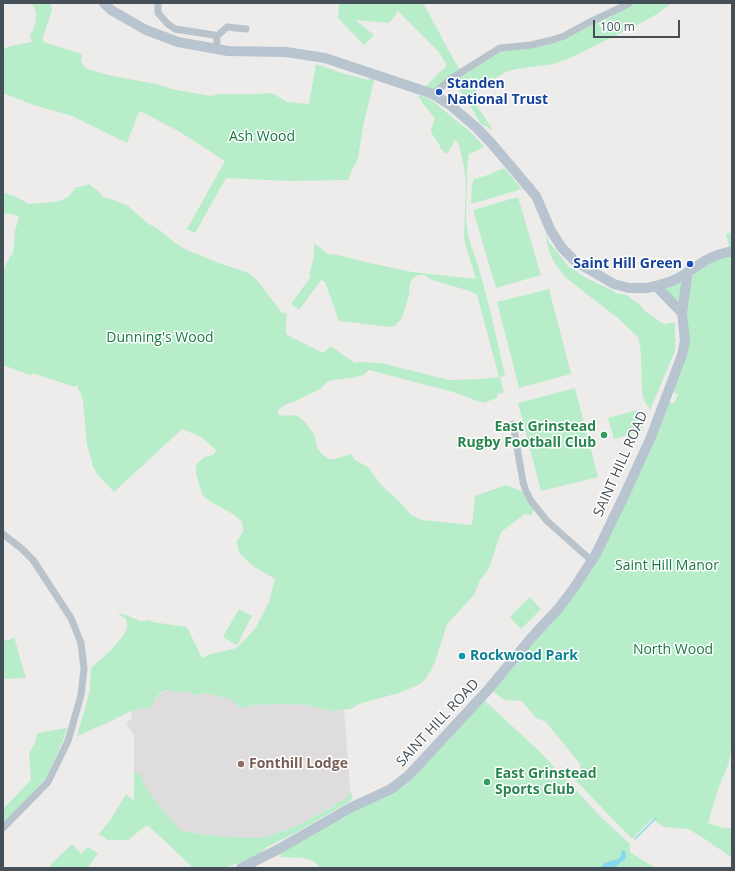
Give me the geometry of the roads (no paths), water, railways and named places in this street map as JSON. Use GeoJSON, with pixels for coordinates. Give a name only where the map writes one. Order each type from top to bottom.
{"type":"FeatureCollection","features":[{"type":"Feature","properties":{"kind":"street"},"geometry":{"type":"LineString","coordinates":[[104,3],[112,10],[146,30],[178,42],[228,51],[286,52],[325,58],[351,68],[369,72],[433,94],[450,105],[478,129],[536,196],[562,248],[576,262],[614,284],[629,288],[647,288],[656,286],[682,276],[717,254],[732,250]]}},
{"type":"Feature","properties":{"kind":"street"},"geometry":{"type":"LineString","coordinates":[[158,3],[158,13],[168,24],[175,28],[214,35],[216,37]]}},
{"type":"Feature","properties":{"kind":"street"},"geometry":{"type":"LineString","coordinates":[[433,94],[452,78],[500,48],[531,45],[564,36],[630,3]]}},
{"type":"Feature","properties":{"kind":"street"},"geometry":{"type":"LineString","coordinates":[[216,37],[227,27],[246,29]]}},
{"type":"Feature","properties":{"kind":"street"},"geometry":{"type":"LineString","coordinates":[[216,37],[216,49]]}},
{"type":"Feature","properties":{"kind":"street","name":"SAINT HILL ROAD"},"geometry":{"type":"LineString","coordinates":[[241,868],[277,850],[350,808],[391,789],[410,776],[486,692],[532,637],[558,609],[574,588],[592,561],[612,522],[651,437],[680,361],[685,341],[682,313],[687,277],[686,273]]}},
{"type":"Feature","properties":{"kind":"street"},"geometry":{"type":"LineString","coordinates":[[656,286],[682,313]]}},
{"type":"Feature","properties":{"kind":"street"},"geometry":{"type":"LineString","coordinates":[[513,424],[523,482],[531,501],[547,520],[592,561]]}},
{"type":"Feature","properties":{"kind":"street"},"geometry":{"type":"LineString","coordinates":[[3,534],[33,560],[71,618],[81,643],[84,669],[81,695],[68,741],[48,782],[3,828]]}},
{"type":"Feature","properties":{"kind":"water"},"geometry":{"type":"Polygon","coordinates":[[[622,850],[625,851],[626,856],[625,859],[618,865],[614,868],[601,868],[601,866],[605,863],[620,858],[622,850]]]}},
{"type":"Feature","properties":{"kind":"waterway"},"geometry":{"type":"LineString","coordinates":[[635,839],[656,818]]}},
{"type":"Feature","properties":{"kind":"place","name":"Standen National Trust"},"geometry":{"type":"Point","coordinates":[439,92]}},
{"type":"Feature","properties":{"kind":"place","name":"Saint Hill Green"},"geometry":{"type":"Point","coordinates":[690,264]}},
{"type":"Feature","properties":{"kind":"place","name":"East Grinstead Rugby Football Club"},"geometry":{"type":"Point","coordinates":[604,435]}},
{"type":"Feature","properties":{"kind":"place","name":"Rockwood Park"},"geometry":{"type":"Point","coordinates":[462,656]}},
{"type":"Feature","properties":{"kind":"place","name":"Fonthill Lodge"},"geometry":{"type":"Point","coordinates":[241,764]}},
{"type":"Feature","properties":{"kind":"place","name":"East Grinstead Sports Club"},"geometry":{"type":"Point","coordinates":[487,782]}},
{"type":"Feature","properties":{"kind":"park label","name":"Ash Wood"},"geometry":{"type":"Point","coordinates":[262,137]}},
{"type":"Feature","properties":{"kind":"park label","name":"Dunning's Wood"},"geometry":{"type":"Point","coordinates":[160,338]}},
{"type":"Feature","properties":{"kind":"park label","name":"Saint Hill Manor"},"geometry":{"type":"Point","coordinates":[667,566]}},
{"type":"Feature","properties":{"kind":"park label","name":"North Wood"},"geometry":{"type":"Point","coordinates":[673,650]}}]}
